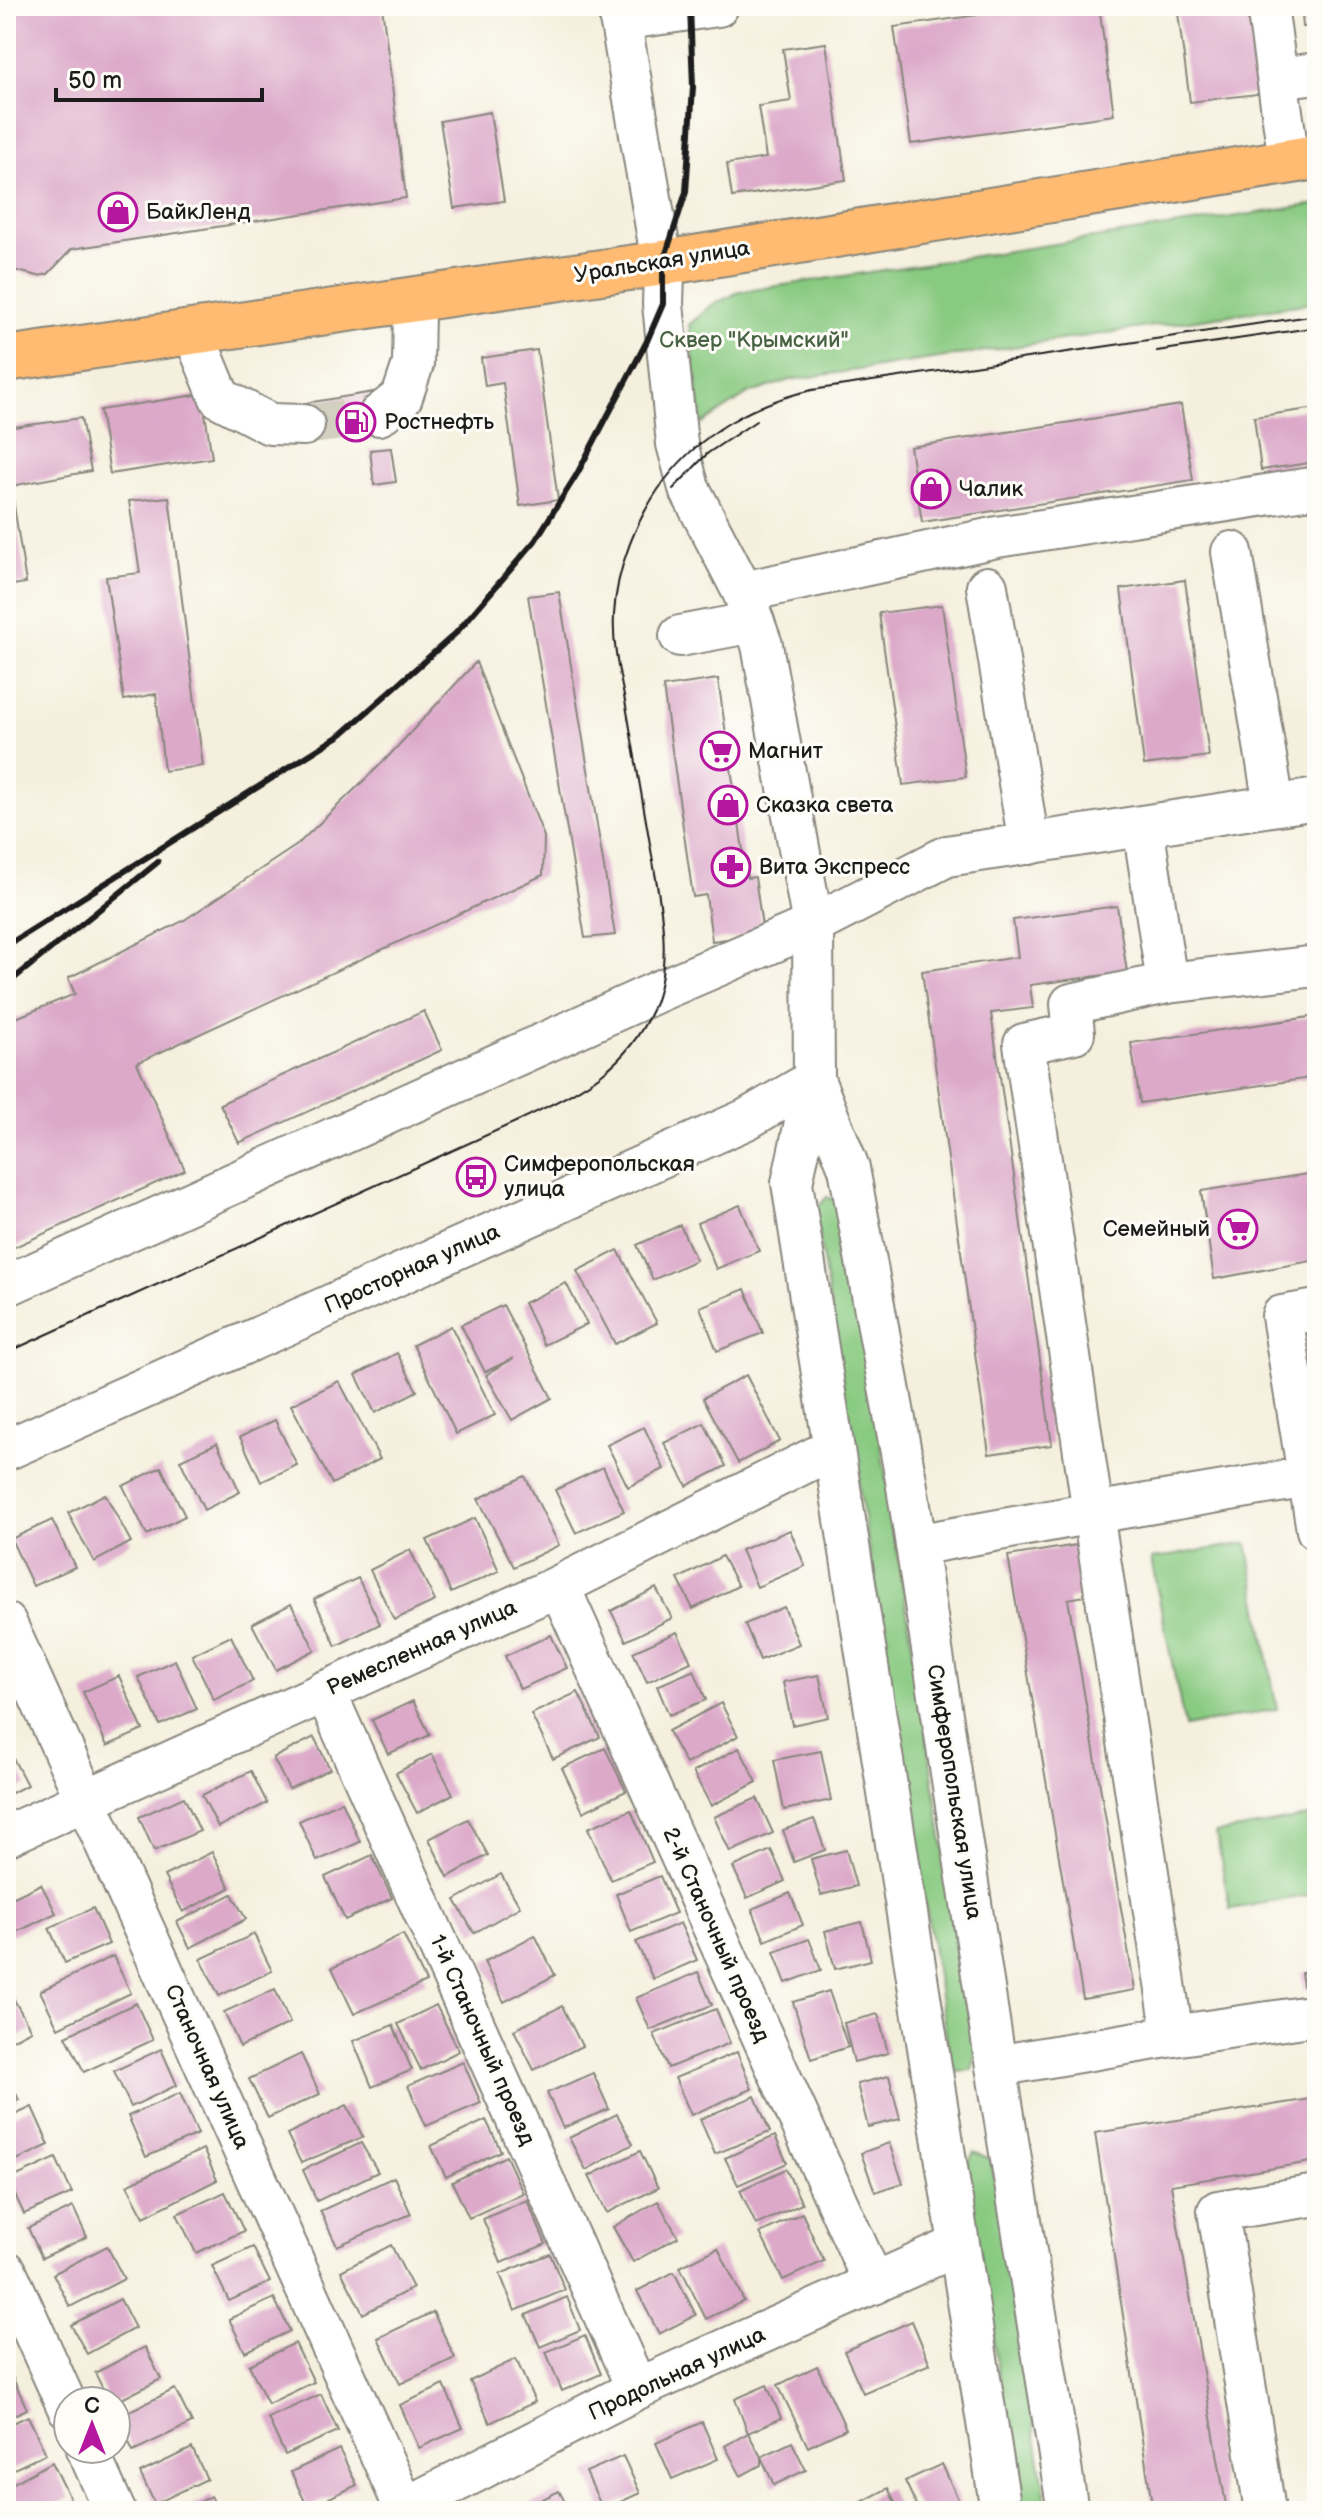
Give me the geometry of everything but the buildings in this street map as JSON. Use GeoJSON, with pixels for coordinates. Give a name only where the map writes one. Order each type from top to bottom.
{"type":"FeatureCollection","features":[{"type":"Feature","properties":{"kind":"main road","name":"Уральская улица"},"geometry":{"type":"LineString","coordinates":[[6,370],[414,310],[1308,163]]}},
{"type":"Feature","properties":{"kind":"main road","name":"Уральская улица"},"geometry":{"type":"LineString","coordinates":[[6,359],[664,268]]}},
{"type":"Feature","properties":{"kind":"street"},"geometry":{"type":"LineString","coordinates":[[619,13],[718,6]]}},
{"type":"Feature","properties":{"kind":"street"},"geometry":{"type":"LineString","coordinates":[[1267,6],[1278,78],[1308,163]]}},
{"type":"Feature","properties":{"kind":"street","name":"Симферопольская улица"},"geometry":{"type":"LineString","coordinates":[[619,13],[664,268],[663,304],[677,444],[689,488],[748,607],[762,645],[813,925],[814,1080],[792,1183],[1001,2511]]}},
{"type":"Feature","properties":{"kind":"street"},"geometry":{"type":"LineString","coordinates":[[1278,78],[1317,73]]}},
{"type":"Feature","properties":{"kind":"street"},"geometry":{"type":"LineString","coordinates":[[379,415],[402,397],[413,364],[414,310]]}},
{"type":"Feature","properties":{"kind":"street"},"geometry":{"type":"LineString","coordinates":[[197,342],[220,398],[270,424],[304,425]]}},
{"type":"Feature","properties":{"kind":"street"},"geometry":{"type":"LineString","coordinates":[[680,636],[748,607],[997,537],[1317,487]]}},
{"type":"Feature","properties":{"kind":"street"},"geometry":{"type":"LineString","coordinates":[[1232,552],[1274,805]]}},
{"type":"Feature","properties":{"kind":"street"},"geometry":{"type":"LineString","coordinates":[[987,587],[1029,844]]}},
{"type":"Feature","properties":{"kind":"street"},"geometry":{"type":"LineString","coordinates":[[6,1286],[659,991],[813,925],[947,856],[1317,799]]}},
{"type":"Feature","properties":{"kind":"street"},"geometry":{"type":"LineString","coordinates":[[1143,826],[1167,983]]}},
{"type":"Feature","properties":{"kind":"street"},"geometry":{"type":"LineString","coordinates":[[1173,2036],[1024,1044],[1074,1033],[1071,1004],[1167,983],[1317,966]]}},
{"type":"Feature","properties":{"kind":"street","name":"Симферопольская улица"},"geometry":{"type":"LineString","coordinates":[[814,1080],[849,1168],[916,1545],[1068,2511]]}},
{"type":"Feature","properties":{"kind":"street","name":"Просторная улица"},"geometry":{"type":"LineString","coordinates":[[6,1450],[747,1119],[814,1080]]}},
{"type":"Feature","properties":{"kind":"street"},"geometry":{"type":"LineString","coordinates":[[1317,1310],[1282,1316],[1317,1530]]}},
{"type":"Feature","properties":{"kind":"street","name":"Ремесленная улица"},"geometry":{"type":"LineString","coordinates":[[6,1836],[559,1586],[832,1449]]}},
{"type":"Feature","properties":{"kind":"street"},"geometry":{"type":"LineString","coordinates":[[916,1545],[1308,1477]]}},
{"type":"Feature","properties":{"kind":"street","name":"2-й Станочный проезд"},"geometry":{"type":"LineString","coordinates":[[559,1586],[874,2284]]}},
{"type":"Feature","properties":{"kind":"street","name":"Станочная улица"},"geometry":{"type":"LineString","coordinates":[[6,1623],[403,2510]]}},
{"type":"Feature","properties":{"kind":"street","name":"1-й Станочный проезд"},"geometry":{"type":"LineString","coordinates":[[325,1691],[637,2389]]}},
{"type":"Feature","properties":{"kind":"street"},"geometry":{"type":"LineString","coordinates":[[996,2066],[1317,2015]]}},
{"type":"Feature","properties":{"kind":"street"},"geometry":{"type":"LineString","coordinates":[[942,2127],[1004,2115]]}},
{"type":"Feature","properties":{"kind":"street"},"geometry":{"type":"LineString","coordinates":[[1265,2511],[1218,2211],[1317,2195]]}},
{"type":"Feature","properties":{"kind":"street","name":"Продольная улица"},"geometry":{"type":"LineString","coordinates":[[403,2510],[637,2389],[959,2245]]}},
{"type":"Feature","properties":{"kind":"street"},"geometry":{"type":"LineString","coordinates":[[6,2271],[58,2385]]}},
{"type":"Feature","properties":{"kind":"street"},"geometry":{"type":"LineString","coordinates":[[94,2465],[115,2511]]}},
{"type":"Feature","properties":{"kind":"green space","name":"Сквер \"Крымский\""},"geometry":{"type":"Polygon","coordinates":[[[1317,204],[1317,302],[790,380],[748,394],[702,424],[689,325],[712,305],[739,292],[1317,204]]]}},
{"type":"Feature","properties":{"kind":"green space"},"geometry":{"type":"Polygon","coordinates":[[[827,1197],[843,1203],[976,2054],[972,2070],[956,2071],[950,2059],[815,1210],[827,1197]]]}},
{"type":"Feature","properties":{"kind":"green space"},"geometry":{"type":"Polygon","coordinates":[[[1247,1543],[1277,1709],[1185,1727],[1151,1559],[1247,1543]]]}},
{"type":"Feature","properties":{"kind":"green space"},"geometry":{"type":"Polygon","coordinates":[[[1308,1817],[1317,1872],[1317,1894],[1230,1909],[1216,1833],[1308,1817]]]}},
{"type":"Feature","properties":{"kind":"green space"},"geometry":{"type":"Polygon","coordinates":[[[974,2152],[991,2159],[1048,2511],[1020,2511],[966,2165],[974,2152]]]}},
{"type":"Feature","properties":{"kind":"tunnel"},"geometry":{"type":"LineString","coordinates":[[304,425],[379,415]]}},
{"type":"Feature","properties":{"kind":"tram line"},"geometry":{"type":"LineString","coordinates":[[6,1353],[520,1120],[580,1089],[628,1049],[641,1031],[658,994],[664,942],[658,890],[616,651],[616,598],[630,544],[646,510],[679,463],[712,434],[749,412],[812,390],[1317,315]]}},
{"type":"Feature","properties":{"kind":"tram line"},"geometry":{"type":"LineString","coordinates":[[1157,351],[1317,327]]}},
{"type":"Feature","properties":{"kind":"tram line"},"geometry":{"type":"LineString","coordinates":[[673,489],[708,453],[756,421]]}},
{"type":"Feature","properties":{"kind":"railway"},"geometry":{"type":"LineString","coordinates":[[6,946],[342,734],[456,633],[535,541],[577,474],[647,341],[663,304],[663,263],[686,192],[693,87],[690,6]]}},
{"type":"Feature","properties":{"kind":"railway"},"geometry":{"type":"LineString","coordinates":[[6,985],[158,862]]}},
{"type":"Feature","properties":{"kind":"place","name":"БайкЛенд"},"geometry":{"type":"Point","coordinates":[118,212]}},
{"type":"Feature","properties":{"kind":"place","name":"Ростнефть"},"geometry":{"type":"Point","coordinates":[356,422]}},
{"type":"Feature","properties":{"kind":"place","name":"Чалик"},"geometry":{"type":"Point","coordinates":[931,489]}},
{"type":"Feature","properties":{"kind":"place","name":"Магнит"},"geometry":{"type":"Point","coordinates":[720,751]}},
{"type":"Feature","properties":{"kind":"place","name":"Сказка света"},"geometry":{"type":"Point","coordinates":[728,805]}},
{"type":"Feature","properties":{"kind":"place","name":"Вита Экспресс"},"geometry":{"type":"Point","coordinates":[731,867]}},
{"type":"Feature","properties":{"kind":"place","name":"Симферопольская улица"},"geometry":{"type":"Point","coordinates":[476,1177]}},
{"type":"Feature","properties":{"kind":"place","name":"Семейный"},"geometry":{"type":"Point","coordinates":[1238,1229]}}]}
